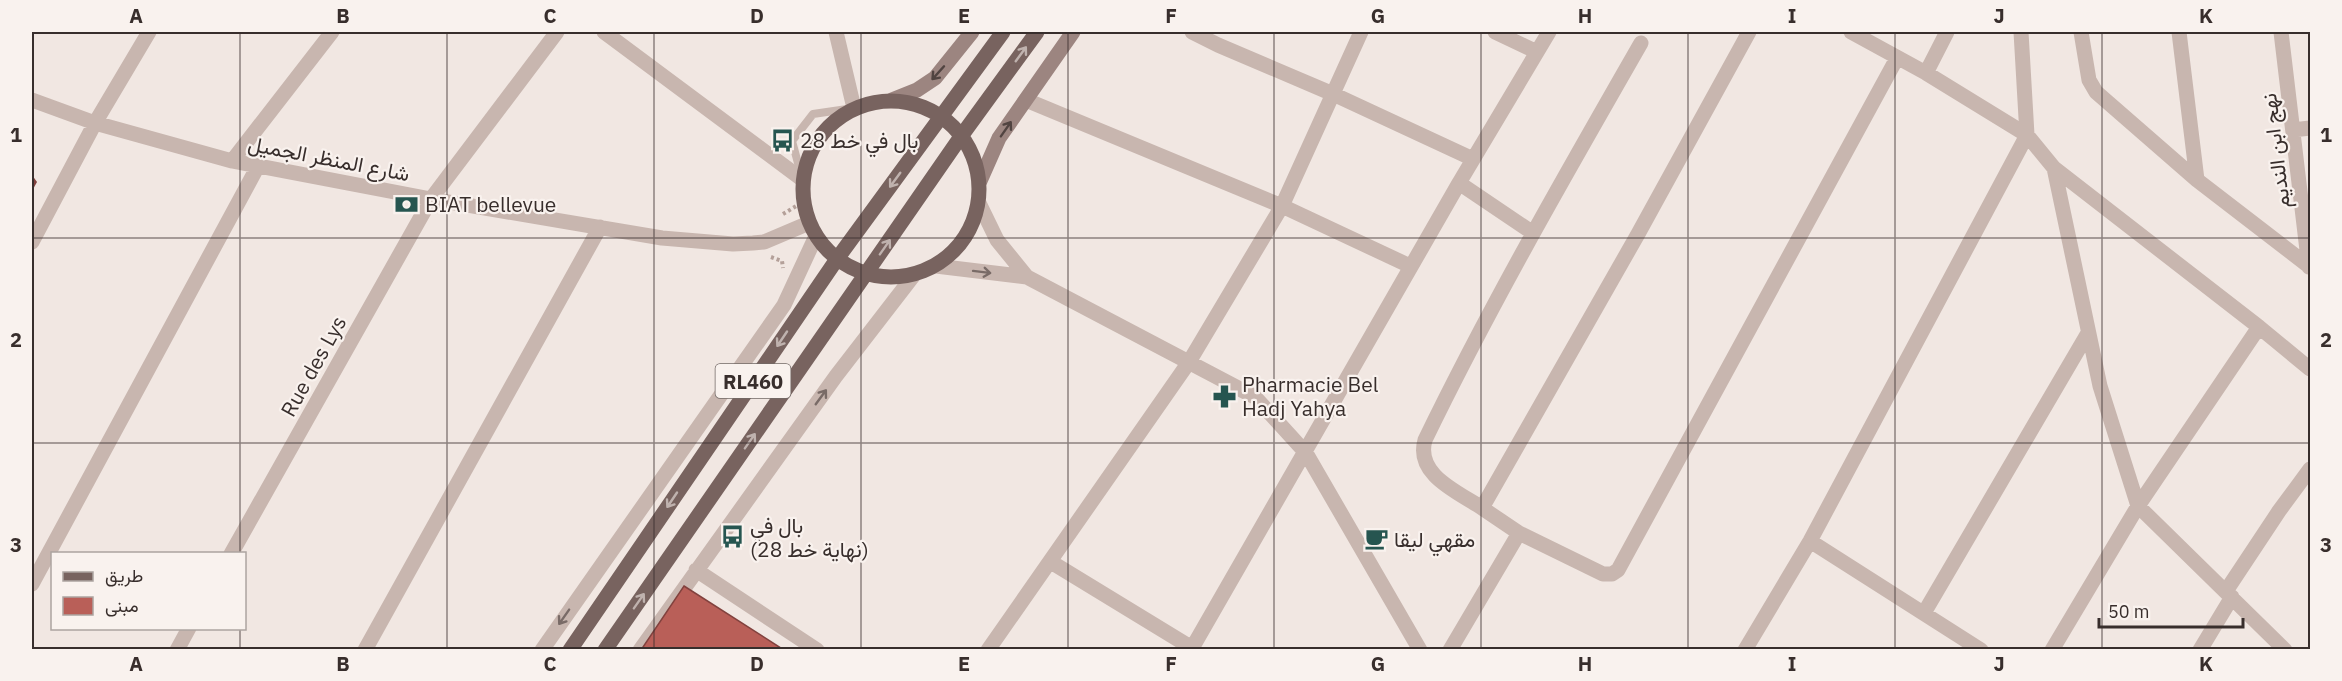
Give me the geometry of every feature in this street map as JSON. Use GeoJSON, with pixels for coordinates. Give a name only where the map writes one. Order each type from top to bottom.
{"type":"FeatureCollection","features":[{"type":"Feature","properties":{"kind":"main road"},"geometry":{"type":"LineString","coordinates":[[892,100],[916,90],[934,78],[972,32]]}},
{"type":"Feature","properties":{"kind":"main road"},"geometry":{"type":"LineString","coordinates":[[941,116],[1003,32]]}},
{"type":"Feature","properties":{"kind":"main road"},"geometry":{"type":"LineString","coordinates":[[962,135],[1037,32]]}},
{"type":"Feature","properties":{"kind":"main road"},"geometry":{"type":"LineString","coordinates":[[980,181],[999,138],[1073,32]]}},
{"type":"Feature","properties":{"kind":"main road"},"geometry":{"type":"LineString","coordinates":[[892,100],[918,104],[941,116],[962,135],[974,157],[980,181],[979,203],[971,228],[956,249],[936,266],[914,275],[890,278],[866,274],[837,259],[813,230],[803,202],[803,180],[811,150],[829,125],[854,108],[872,102],[892,100]]}},
{"type":"Feature","properties":{"kind":"main road","name":"RL460"},"geometry":{"type":"LineString","coordinates":[[570,650],[837,259],[941,116]]}},
{"type":"Feature","properties":{"kind":"main road","name":"RL460"},"geometry":{"type":"LineString","coordinates":[[605,650],[962,135]]}},
{"type":"Feature","properties":{"kind":"street"},"geometry":{"type":"LineString","coordinates":[[32,242],[95,123],[149,32]]}},
{"type":"Feature","properties":{"kind":"street"},"geometry":{"type":"LineString","coordinates":[[232,161],[332,32]]}},
{"type":"Feature","properties":{"kind":"street","name":"Rue des Lys"},"geometry":{"type":"LineString","coordinates":[[232,552],[431,199],[557,32]]}},
{"type":"Feature","properties":{"kind":"street"},"geometry":{"type":"LineString","coordinates":[[604,32],[803,180]]}},
{"type":"Feature","properties":{"kind":"street"},"geometry":{"type":"LineString","coordinates":[[836,32],[854,108]]}},
{"type":"Feature","properties":{"kind":"street"},"geometry":{"type":"LineString","coordinates":[[1192,32],[1473,159]]}},
{"type":"Feature","properties":{"kind":"street"},"geometry":{"type":"LineString","coordinates":[[988,650],[1190,362],[1282,206],[1361,32]]}},
{"type":"Feature","properties":{"kind":"street"},"geometry":{"type":"LineString","coordinates":[[1495,32],[1537,52]]}},
{"type":"Feature","properties":{"kind":"street"},"geometry":{"type":"LineString","coordinates":[[1051,561],[1192,649],[1306,453],[1410,266],[1549,32]]}},
{"type":"Feature","properties":{"kind":"street"},"geometry":{"type":"LineString","coordinates":[[1482,508],[1638,234],[1749,32]]}},
{"type":"Feature","properties":{"kind":"street"},"geometry":{"type":"LineString","coordinates":[[1851,32],[1926,73],[2027,135],[2054,168],[2310,369]]}},
{"type":"Feature","properties":{"kind":"street"},"geometry":{"type":"LineString","coordinates":[[1926,73],[1947,32]]}},
{"type":"Feature","properties":{"kind":"street"},"geometry":{"type":"LineString","coordinates":[[1745,650],[1810,541],[2027,135],[2021,32]]}},
{"type":"Feature","properties":{"kind":"street"},"geometry":{"type":"LineString","coordinates":[[2081,32],[2091,87],[2197,180],[2310,267]]}},
{"type":"Feature","properties":{"kind":"street"},"geometry":{"type":"LineString","coordinates":[[2180,32],[2197,180]]}},
{"type":"Feature","properties":{"kind":"street","name":"نهج ابن النديم"},"geometry":{"type":"LineString","coordinates":[[2281,32],[2310,267]]}},
{"type":"Feature","properties":{"kind":"street"},"geometry":{"type":"LineString","coordinates":[[1641,43],[1533,232],[1462,363],[1422,449],[1429,471],[1437,479],[1519,533],[1604,574],[1612,574],[1618,570],[1897,58]]}},
{"type":"Feature","properties":{"kind":"street","name":"شارع المنظر الجميل"},"geometry":{"type":"LineString","coordinates":[[32,100],[95,123],[232,161],[431,199],[662,237],[733,244],[764,242],[813,230]]}},
{"type":"Feature","properties":{"kind":"street"},"geometry":{"type":"LineString","coordinates":[[1026,100],[1282,206],[1410,266]]}},
{"type":"Feature","properties":{"kind":"street"},"geometry":{"type":"LineString","coordinates":[[2293,130],[2310,128]]}},
{"type":"Feature","properties":{"kind":"street"},"geometry":{"type":"LineString","coordinates":[[32,584],[258,166]]}},
{"type":"Feature","properties":{"kind":"street"},"geometry":{"type":"LineString","coordinates":[[2054,168],[2100,386],[2138,506],[2285,650]]}},
{"type":"Feature","properties":{"kind":"street"},"geometry":{"type":"LineString","coordinates":[[1459,183],[1533,232]]}},
{"type":"Feature","properties":{"kind":"street"},"geometry":{"type":"LineString","coordinates":[[979,203],[997,240],[1027,277]]}},
{"type":"Feature","properties":{"kind":"street"},"geometry":{"type":"LineString","coordinates":[[364,650],[600,227]]}},
{"type":"Feature","properties":{"kind":"street"},"geometry":{"type":"LineString","coordinates":[[542,650],[784,305],[813,230]]}},
{"type":"Feature","properties":{"kind":"street"},"geometry":{"type":"LineString","coordinates":[[936,266],[1027,277],[1255,397],[1306,453],[1420,650]]}},
{"type":"Feature","properties":{"kind":"street"},"geometry":{"type":"LineString","coordinates":[[640,650],[836,376],[914,275]]}},
{"type":"Feature","properties":{"kind":"street"},"geometry":{"type":"LineString","coordinates":[[2052,650],[2138,506],[2259,327]]}},
{"type":"Feature","properties":{"kind":"street"},"geometry":{"type":"LineString","coordinates":[[1924,613],[2088,333]]}},
{"type":"Feature","properties":{"kind":"street"},"geometry":{"type":"LineString","coordinates":[[2200,650],[2229,594],[2279,511],[2310,469]]}},
{"type":"Feature","properties":{"kind":"street"},"geometry":{"type":"LineString","coordinates":[[1450,650],[1519,533]]}},
{"type":"Feature","properties":{"kind":"street"},"geometry":{"type":"LineString","coordinates":[[1810,541],[1981,650]]}},
{"type":"Feature","properties":{"kind":"street"},"geometry":{"type":"LineString","coordinates":[[696,570],[817,650]]}},
{"type":"Feature","properties":{"kind":"street"},"geometry":{"type":"LineString","coordinates":[[177,650],[188,630]]}},
{"type":"Feature","properties":{"kind":"path"},"geometry":{"type":"LineString","coordinates":[[763,254],[782,261],[783,272]]}},
{"type":"Feature","properties":{"kind":"building"},"geometry":{"type":"Polygon","coordinates":[[[684,586],[784,650],[641,650],[684,586]]]}},
{"type":"Feature","properties":{"kind":"place","name":"بال في خط 28"},"geometry":{"type":"Point","coordinates":[782,140]}},
{"type":"Feature","properties":{"kind":"place","name":"BIAT bellevue"},"geometry":{"type":"Point","coordinates":[407,204]}},
{"type":"Feature","properties":{"kind":"place","name":"Pharmacie Bel Hadj Yahya"},"geometry":{"type":"Point","coordinates":[1224,396]}},
{"type":"Feature","properties":{"kind":"place","name":"بال في (نهاية خط 28)"},"geometry":{"type":"Point","coordinates":[732,537]}},
{"type":"Feature","properties":{"kind":"place","name":"مقهي ليقا"},"geometry":{"type":"Point","coordinates":[1376,539]}}]}
